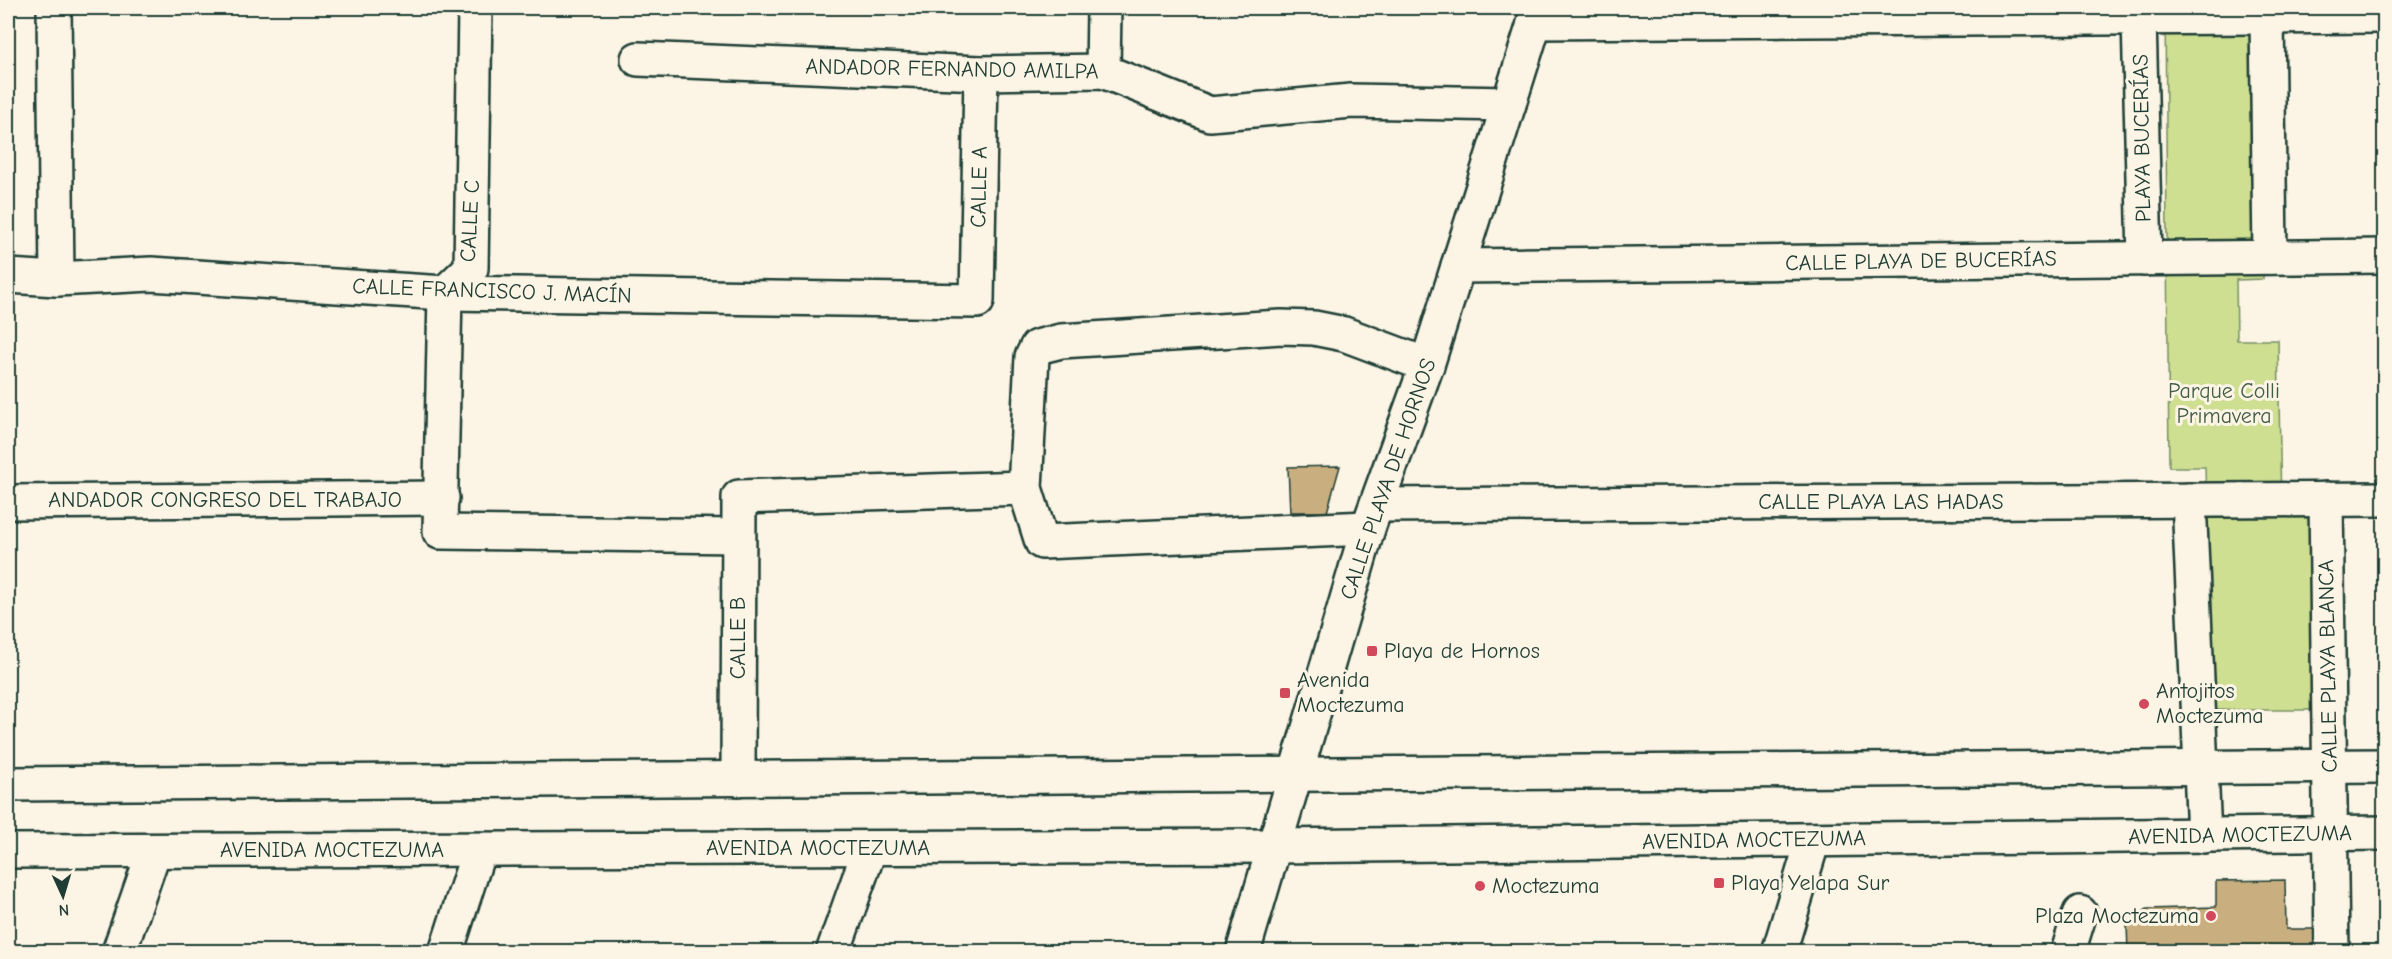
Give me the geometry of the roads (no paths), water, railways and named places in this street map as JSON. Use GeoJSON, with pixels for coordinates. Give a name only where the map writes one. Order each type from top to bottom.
{"type":"FeatureCollection","features":[{"type":"Feature","properties":{"kind":"street"},"geometry":{"type":"LineString","coordinates":[[54,8],[57,279]]}},
{"type":"Feature","properties":{"kind":"street","name":"CALLE C"},"geometry":{"type":"LineString","coordinates":[[475,8],[471,268],[445,293],[440,532],[738,536]]}},
{"type":"Feature","properties":{"kind":"street"},"geometry":{"type":"LineString","coordinates":[[1103,71],[1104,8]]}},
{"type":"Feature","properties":{"kind":"street"},"geometry":{"type":"LineString","coordinates":[[1536,15],[2139,18],[2205,12],[2267,16],[2385,16]]}},
{"type":"Feature","properties":{"kind":"street","name":"CALLE PLAYA DE HORNOS"},"geometry":{"type":"LineString","coordinates":[[1243,951],[1276,846],[1293,775],[1372,516],[1427,365],[1536,15]]}},
{"type":"Feature","properties":{"kind":"street"},"geometry":{"type":"LineString","coordinates":[[2267,16],[2270,257]]}},
{"type":"Feature","properties":{"kind":"street","name":"PLAYA BUCERÍAS"},"geometry":{"type":"LineString","coordinates":[[2139,18],[2145,259]]}},
{"type":"Feature","properties":{"kind":"street","name":"ANDADOR FERNANDO AMILPA"},"geometry":{"type":"LineString","coordinates":[[638,59],[981,73],[1103,71],[1210,114],[1351,101],[1509,104]]}},
{"type":"Feature","properties":{"kind":"street","name":"CALLE A"},"geometry":{"type":"LineString","coordinates":[[977,302],[981,73]]}},
{"type":"Feature","properties":{"kind":"street","name":"CALLE PLAYA DE BUCERÍAS"},"geometry":{"type":"LineString","coordinates":[[1458,266],[2385,256]]}},
{"type":"Feature","properties":{"kind":"street","name":"CALLE FRANCISCO J. MACÍN"},"geometry":{"type":"LineString","coordinates":[[8,276],[57,279],[151,274],[445,293],[977,302]]}},
{"type":"Feature","properties":{"kind":"street"},"geometry":{"type":"LineString","coordinates":[[1372,516],[1042,542],[1025,488],[1032,357],[1036,347],[1061,341],[1281,327],[1314,328],[1344,333],[1427,365]]}},
{"type":"Feature","properties":{"kind":"street","name":"CALLE B"},"geometry":{"type":"LineString","coordinates":[[738,779],[739,497],[1025,488]]}},
{"type":"Feature","properties":{"kind":"street","name":"ANDADOR CONGRESO DEL TRABAJO"},"geometry":{"type":"LineString","coordinates":[[8,502],[442,498]]}},
{"type":"Feature","properties":{"kind":"street","name":"CALLE PLAYA LAS HADAS"},"geometry":{"type":"LineString","coordinates":[[1372,516],[2189,500],[2385,499]]}},
{"type":"Feature","properties":{"kind":"street"},"geometry":{"type":"LineString","coordinates":[[2189,500],[2204,836]]}},
{"type":"Feature","properties":{"kind":"street","name":"CALLE PLAYA BLANCA"},"geometry":{"type":"LineString","coordinates":[[2326,500],[2332,951]]}},
{"type":"Feature","properties":{"kind":"street"},"geometry":{"type":"LineString","coordinates":[[8,784],[2385,766]]}},
{"type":"Feature","properties":{"kind":"street","name":"AVENIDA MOCTEZUMA"},"geometry":{"type":"LineString","coordinates":[[8,851],[1276,846],[2385,832]]}},
{"type":"Feature","properties":{"kind":"street"},"geometry":{"type":"LineString","coordinates":[[1779,951],[1813,840]]}},
{"type":"Feature","properties":{"kind":"street"},"geometry":{"type":"LineString","coordinates":[[833,951],[870,848]]}},
{"type":"Feature","properties":{"kind":"street"},"geometry":{"type":"LineString","coordinates":[[446,951],[478,850]]}},
{"type":"Feature","properties":{"kind":"street"},"geometry":{"type":"LineString","coordinates":[[119,951],[154,851]]}},
{"type":"Feature","properties":{"kind":"street"},"geometry":{"type":"LineString","coordinates":[[2068,951],[2080,913]]}},
{"type":"Feature","properties":{"kind":"place","name":"Playa de Hornos"},"geometry":{"type":"Point","coordinates":[1372,651]}},
{"type":"Feature","properties":{"kind":"place","name":"Avenida Moctezuma"},"geometry":{"type":"Point","coordinates":[1285,693]}},
{"type":"Feature","properties":{"kind":"place","name":"Antojitos Moctezuma"},"geometry":{"type":"Point","coordinates":[2144,704]}},
{"type":"Feature","properties":{"kind":"place","name":"Playa Yelapa Sur"},"geometry":{"type":"Point","coordinates":[1719,883]}},
{"type":"Feature","properties":{"kind":"place","name":"Moctezuma"},"geometry":{"type":"Point","coordinates":[1480,886]}},
{"type":"Feature","properties":{"kind":"place","name":"Plaza Moctezuma"},"geometry":{"type":"Point","coordinates":[2211,916]}},
{"type":"Feature","properties":{"kind":"park label","name":"Parque Colli Primavera"},"geometry":{"type":"Point","coordinates":[2224,404]}}]}
